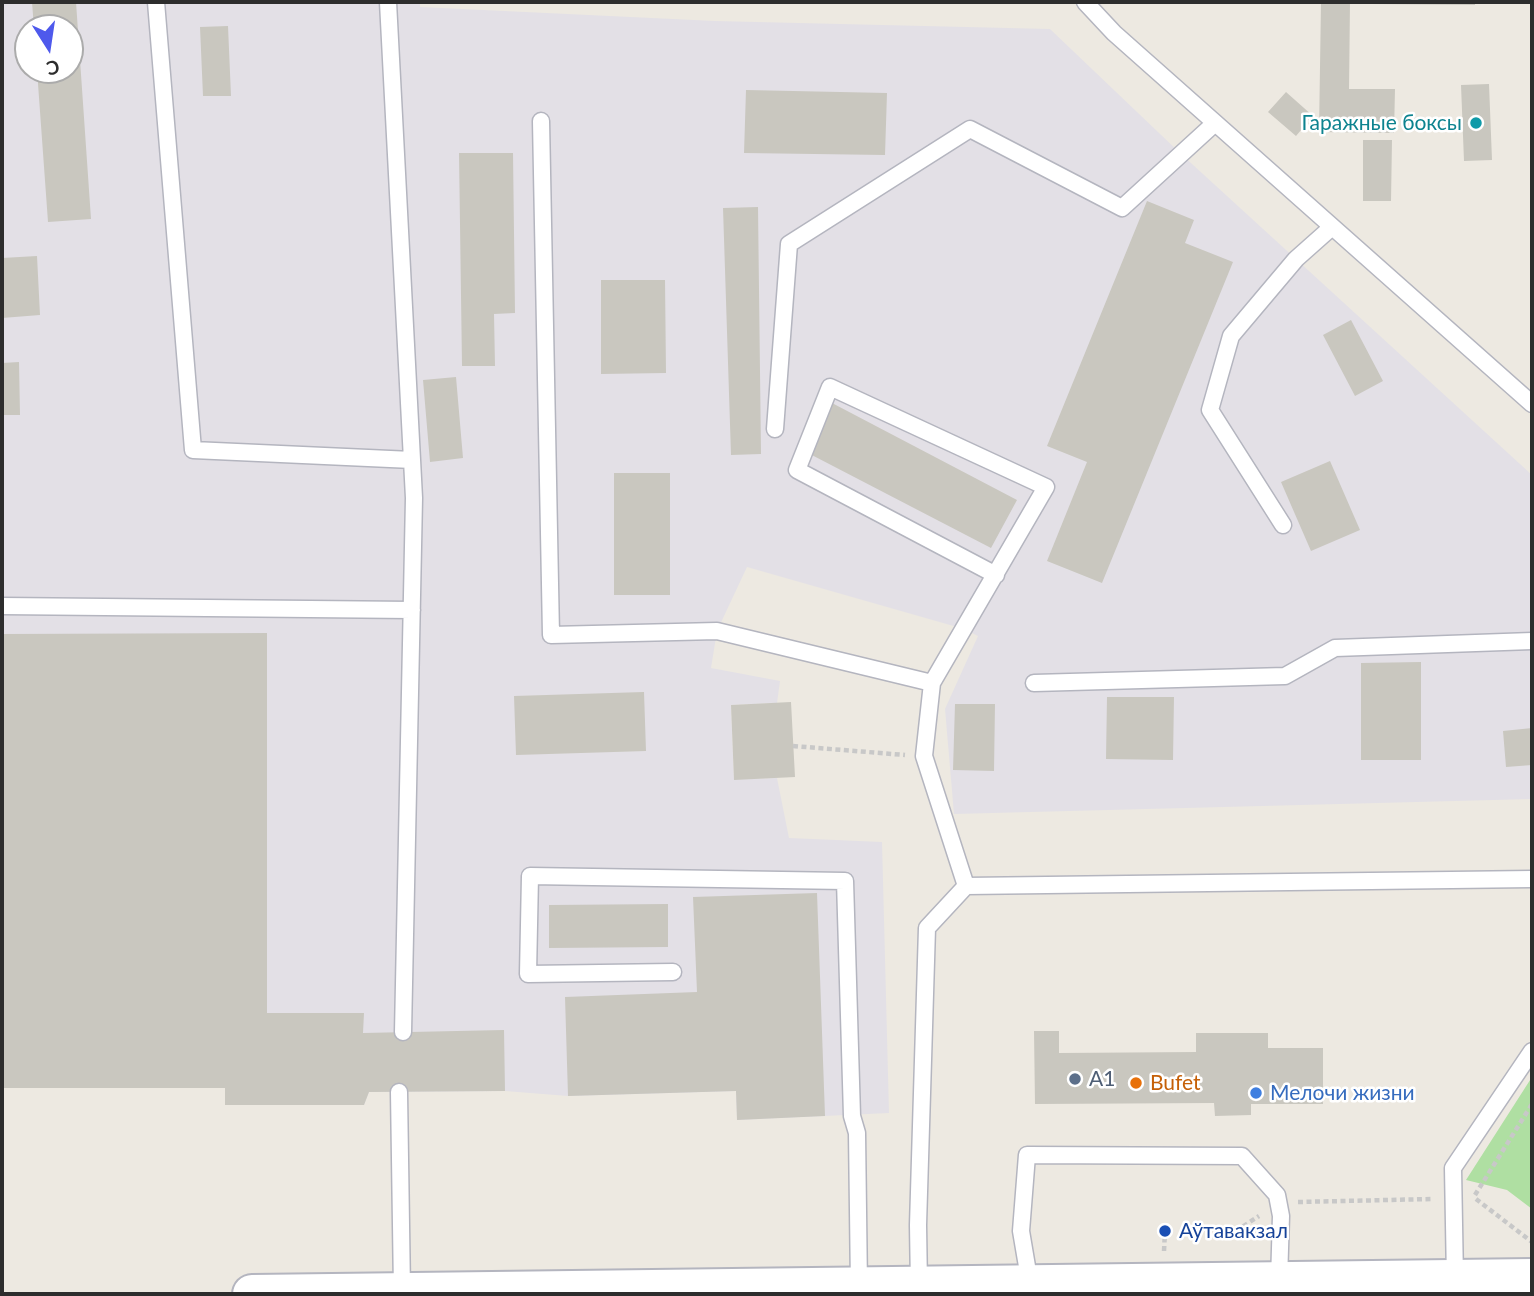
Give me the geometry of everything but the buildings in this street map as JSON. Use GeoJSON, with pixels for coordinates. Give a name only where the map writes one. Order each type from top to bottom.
{"type":"FeatureCollection","features":[{"type":"Feature","properties":{"kind":"main road"},"geometry":{"type":"LineString","coordinates":[[252,1294],[402,1291],[769,1291],[1030,1285],[1133,1289],[1279,1281],[1532,1278]]}},
{"type":"Feature","properties":{"kind":"lane"},"geometry":{"type":"LineString","coordinates":[[156,2],[193,450],[412,460]]}},
{"type":"Feature","properties":{"kind":"lane"},"geometry":{"type":"LineString","coordinates":[[388,2],[412,460],[412,610],[403,1032]]}},
{"type":"Feature","properties":{"kind":"lane"},"geometry":{"type":"LineString","coordinates":[[1085,2],[1114,33],[1532,404]]}},
{"type":"Feature","properties":{"kind":"lane"},"geometry":{"type":"LineString","coordinates":[[541,121],[551,635],[717,631],[932,683]]}},
{"type":"Feature","properties":{"kind":"lane"},"geometry":{"type":"LineString","coordinates":[[775,429],[789,244],[970,129],[1122,208],[1215,123]]}},
{"type":"Feature","properties":{"kind":"lane"},"geometry":{"type":"LineString","coordinates":[[1283,525],[1210,410],[1231,336],[1296,259],[1332,227]]}},
{"type":"Feature","properties":{"kind":"lane"},"geometry":{"type":"LineString","coordinates":[[966,886],[924,756],[932,683],[996,575],[1046,487],[830,387],[797,470],[996,575]]}},
{"type":"Feature","properties":{"kind":"lane"},"geometry":{"type":"LineString","coordinates":[[2,606],[412,610]]}},
{"type":"Feature","properties":{"kind":"lane"},"geometry":{"type":"LineString","coordinates":[[1034,683],[1285,676],[1335,648],[1532,641]]}},
{"type":"Feature","properties":{"kind":"lane"},"geometry":{"type":"LineString","coordinates":[[673,972],[528,974],[530,876],[845,881],[852,1116],[857,1133],[859,1288]]}},
{"type":"Feature","properties":{"kind":"lane"},"geometry":{"type":"LineString","coordinates":[[919,1287],[918,1225],[926,928],[966,886],[1532,878]]}},
{"type":"Feature","properties":{"kind":"lane"},"geometry":{"type":"LineString","coordinates":[[1455,1280],[1453,1168],[1532,1051]]}},
{"type":"Feature","properties":{"kind":"lane"},"geometry":{"type":"LineString","coordinates":[[399,1092],[402,1291]]}},
{"type":"Feature","properties":{"kind":"lane"},"geometry":{"type":"LineString","coordinates":[[1030,1285],[1021,1231],[1027,1154],[1242,1156],[1277,1195],[1279,1281]]}},
{"type":"Feature","properties":{"kind":"path"},"geometry":{"type":"LineString","coordinates":[[793,746],[924,756]]}},
{"type":"Feature","properties":{"kind":"path"},"geometry":{"type":"LineString","coordinates":[[1474,1197],[1532,1104]]}},
{"type":"Feature","properties":{"kind":"path"},"geometry":{"type":"LineString","coordinates":[[1236,1231],[1279,1202],[1474,1197],[1532,1242]]}},
{"type":"Feature","properties":{"kind":"shaded area"},"geometry":{"type":"Polygon","coordinates":[[[2,2],[420,2],[420,7],[715,21],[1050,29],[1180,153],[1532,475],[1532,799],[954,814],[945,709],[978,636],[964,629],[747,567],[717,631],[711,668],[780,681],[777,703],[731,705],[734,779],[777,778],[789,838],[882,842],[889,1113],[737,1120],[736,1091],[568,1096],[505,1091],[369,1092],[364,1105],[225,1105],[225,1088],[2,1088],[2,2]]]}},
{"type":"Feature","properties":{"kind":"green space"},"geometry":{"type":"Polygon","coordinates":[[[1532,1077],[1532,1209],[1507,1190],[1466,1180],[1532,1077]]]}},
{"type":"Feature","properties":{"kind":"place","name":"Гаражные боксы"},"geometry":{"type":"Point","coordinates":[1476,123]}},
{"type":"Feature","properties":{"kind":"place","name":"A1"},"geometry":{"type":"Point","coordinates":[1075,1079]}},
{"type":"Feature","properties":{"kind":"place","name":"Bufet"},"geometry":{"type":"Point","coordinates":[1136,1083]}},
{"type":"Feature","properties":{"kind":"place","name":"Мелочи жизни"},"geometry":{"type":"Point","coordinates":[1256,1093]}},
{"type":"Feature","properties":{"kind":"place","name":"Аўтавакзал"},"geometry":{"type":"Point","coordinates":[1165,1231]}}]}
